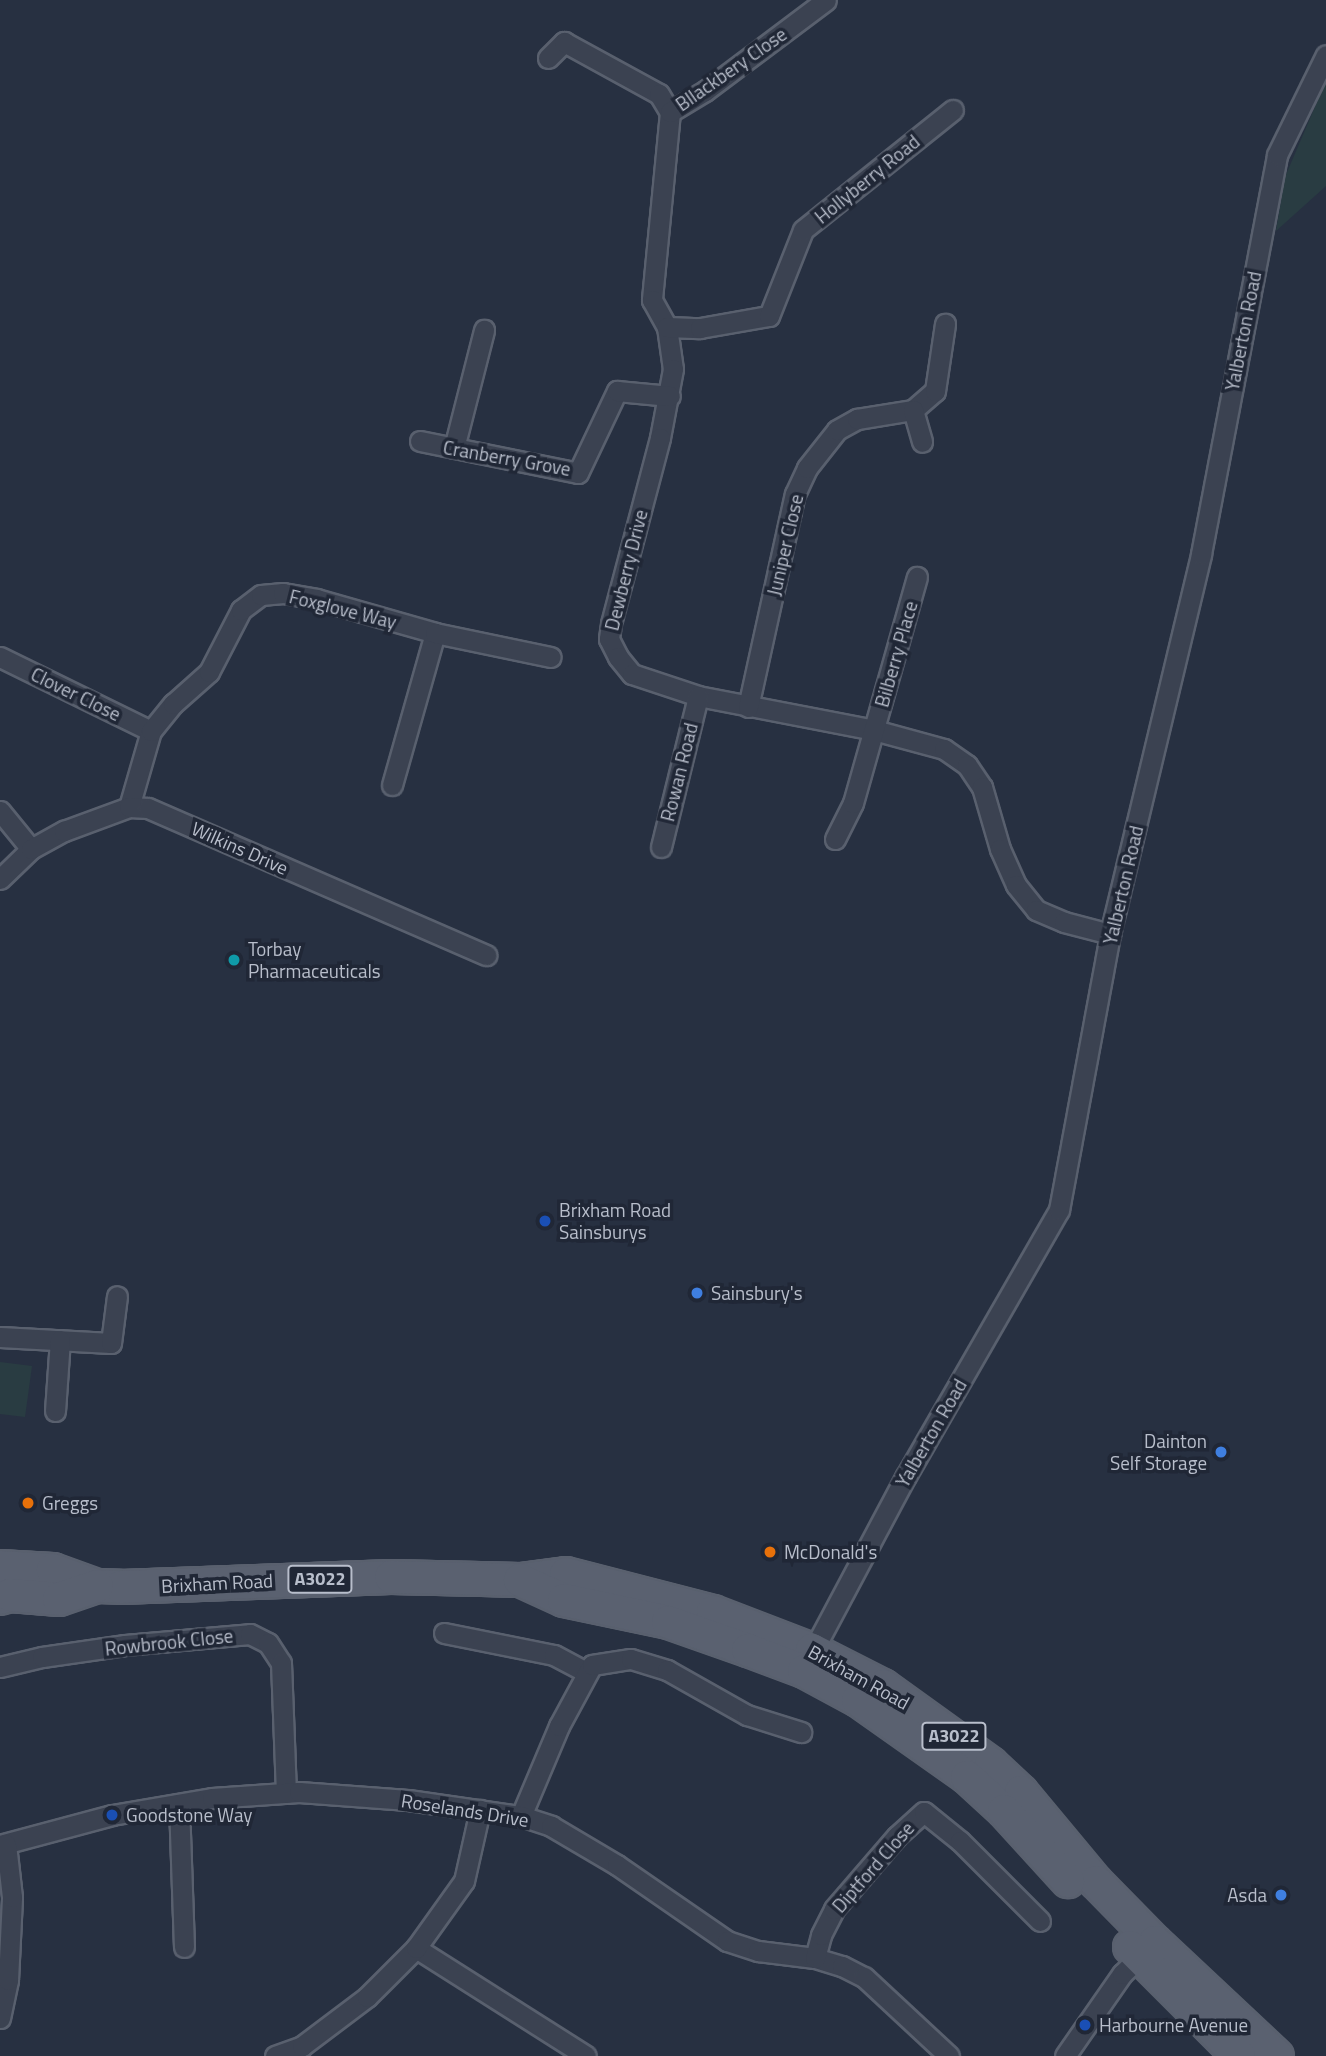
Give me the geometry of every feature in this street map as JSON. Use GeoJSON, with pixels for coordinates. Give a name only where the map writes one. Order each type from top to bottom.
{"type":"FeatureCollection","features":[{"type":"Feature","properties":{"kind":"main road","name":"Brixham Road"},"geometry":{"type":"LineString","coordinates":[[2,1587],[59,1599],[97,1586],[180,1586],[269,1580],[391,1577],[520,1580],[566,1574],[713,1612],[808,1660],[883,1686],[990,1764],[1021,1792],[1148,1950],[1238,2056]]}},
{"type":"Feature","properties":{"kind":"main road","name":"Brixham Road"},"geometry":{"type":"LineString","coordinates":[[1148,1950],[1277,2056]]}},
{"type":"Feature","properties":{"kind":"street","name":"Bllackbery Close"},"geometry":{"type":"LineString","coordinates":[[670,112],[705,91],[826,0]]}},
{"type":"Feature","properties":{"kind":"street"},"geometry":{"type":"LineString","coordinates":[[548,58],[564,42],[659,94],[670,112]]}},
{"type":"Feature","properties":{"kind":"street","name":"Yalberton Road"},"geometry":{"type":"LineString","coordinates":[[808,1660],[906,1476],[1059,1210],[1110,934],[1201,554],[1277,155],[1326,55]]}},
{"type":"Feature","properties":{"kind":"street","name":"Hollyberry Road"},"geometry":{"type":"LineString","coordinates":[[667,327],[701,328],[769,316],[803,230],[953,110]]}},
{"type":"Feature","properties":{"kind":"street","name":"Dewberry Drive"},"geometry":{"type":"LineString","coordinates":[[670,112],[653,300],[667,327],[673,369],[670,396],[609,639],[632,674],[698,696],[874,730],[944,749],[967,765],[982,788],[1000,849],[1016,885],[1036,910],[1064,922],[1110,934]]}},
{"type":"Feature","properties":{"kind":"street"},"geometry":{"type":"LineString","coordinates":[[922,442],[913,410],[935,391],[945,324]]}},
{"type":"Feature","properties":{"kind":"street"},"geometry":{"type":"LineString","coordinates":[[454,448],[484,330]]}},
{"type":"Feature","properties":{"kind":"street","name":"Cranberry Grove"},"geometry":{"type":"LineString","coordinates":[[420,441],[578,473],[617,391],[670,396]]}},
{"type":"Feature","properties":{"kind":"street","name":"Juniper Close"},"geometry":{"type":"LineString","coordinates":[[748,707],[795,494],[807,468],[837,430],[847,424],[857,419],[913,410]]}},
{"type":"Feature","properties":{"kind":"street","name":"Bilberry Place"},"geometry":{"type":"LineString","coordinates":[[835,839],[853,803],[917,577]]}},
{"type":"Feature","properties":{"kind":"street","name":"Foxglove Way"},"geometry":{"type":"LineString","coordinates":[[151,731],[173,704],[209,673],[242,610],[261,595],[283,593],[316,599],[435,633],[551,657]]}},
{"type":"Feature","properties":{"kind":"street"},"geometry":{"type":"LineString","coordinates":[[392,785],[435,633]]}},
{"type":"Feature","properties":{"kind":"street","name":"Clover Close"},"geometry":{"type":"LineString","coordinates":[[0,657],[151,731]]}},
{"type":"Feature","properties":{"kind":"street","name":"Rowan Road"},"geometry":{"type":"LineString","coordinates":[[660,847],[698,696]]}},
{"type":"Feature","properties":{"kind":"street"},"geometry":{"type":"LineString","coordinates":[[0,879],[31,849],[64,831],[129,807],[151,731]]}},
{"type":"Feature","properties":{"kind":"street","name":"Wilkins Drive"},"geometry":{"type":"LineString","coordinates":[[129,807],[148,808],[176,819],[230,847],[486,955]]}},
{"type":"Feature","properties":{"kind":"street"},"geometry":{"type":"LineString","coordinates":[[0,811],[31,849]]}},
{"type":"Feature","properties":{"kind":"street"},"geometry":{"type":"LineString","coordinates":[[0,1337],[111,1343],[117,1296]]}},
{"type":"Feature","properties":{"kind":"street"},"geometry":{"type":"LineString","coordinates":[[55,1411],[60,1340]]}},
{"type":"Feature","properties":{"kind":"street"},"geometry":{"type":"LineString","coordinates":[[444,1633],[554,1656],[586,1672]]}},
{"type":"Feature","properties":{"kind":"street","name":"Rowbrook Close"},"geometry":{"type":"LineString","coordinates":[[0,1667],[125,1645],[250,1634],[268,1643],[281,1663],[286,1793]]}},
{"type":"Feature","properties":{"kind":"street"},"geometry":{"type":"LineString","coordinates":[[521,1816],[559,1726],[592,1665],[631,1660],[667,1670],[747,1716],[801,1732]]}},
{"type":"Feature","properties":{"kind":"street","name":"Roselands Drive"},"geometry":{"type":"LineString","coordinates":[[3,1845],[112,1815],[212,1798],[286,1793],[408,1800],[521,1816],[551,1826],[617,1865],[727,1941],[758,1951],[814,1958],[842,1966],[864,1977],[949,2056]]}},
{"type":"Feature","properties":{"kind":"street"},"geometry":{"type":"LineString","coordinates":[[180,1804],[184,1947]]}},
{"type":"Feature","properties":{"kind":"street"},"geometry":{"type":"LineString","coordinates":[[275,2056],[306,2051],[367,1997],[416,1948],[464,1881],[480,1810]]}},
{"type":"Feature","properties":{"kind":"street","name":"Diptford Close"},"geometry":{"type":"LineString","coordinates":[[814,1958],[821,1935],[834,1909],[897,1836],[924,1812],[960,1841],[1040,1921]]}},
{"type":"Feature","properties":{"kind":"street"},"geometry":{"type":"LineString","coordinates":[[0,2018],[8,1980],[12,1897],[3,1845]]}},
{"type":"Feature","properties":{"kind":"street"},"geometry":{"type":"LineString","coordinates":[[416,1948],[586,2056]]}},
{"type":"Feature","properties":{"kind":"street"},"geometry":{"type":"LineString","coordinates":[[1065,2056],[1122,1974],[1148,1950]]}},
{"type":"Feature","properties":{"kind":"shaded area"},"geometry":{"type":"Polygon","coordinates":[[[1326,81],[1326,186],[1276,231],[1285,177],[1326,81]]]}},
{"type":"Feature","properties":{"kind":"shaded area"},"geometry":{"type":"Polygon","coordinates":[[[0,1362],[32,1366],[25,1417],[0,1414],[0,1362]]]}},
{"type":"Feature","properties":{"kind":"place","name":"Torbay Pharmaceuticals"},"geometry":{"type":"Point","coordinates":[234,960]}},
{"type":"Feature","properties":{"kind":"place","name":"Brixham Road Sainsburys"},"geometry":{"type":"Point","coordinates":[545,1221]}},
{"type":"Feature","properties":{"kind":"place","name":"Sainsbury's"},"geometry":{"type":"Point","coordinates":[697,1293]}},
{"type":"Feature","properties":{"kind":"place","name":"Dainton Self Storage"},"geometry":{"type":"Point","coordinates":[1221,1452]}},
{"type":"Feature","properties":{"kind":"place","name":"Greggs"},"geometry":{"type":"Point","coordinates":[28,1503]}},
{"type":"Feature","properties":{"kind":"place","name":"McDonald's"},"geometry":{"type":"Point","coordinates":[770,1552]}},
{"type":"Feature","properties":{"kind":"place","name":"Goodstone Way"},"geometry":{"type":"Point","coordinates":[112,1815]}},
{"type":"Feature","properties":{"kind":"place","name":"Asda"},"geometry":{"type":"Point","coordinates":[1281,1895]}},
{"type":"Feature","properties":{"kind":"place","name":"Harbourne Avenue"},"geometry":{"type":"Point","coordinates":[1085,2025]}}]}
